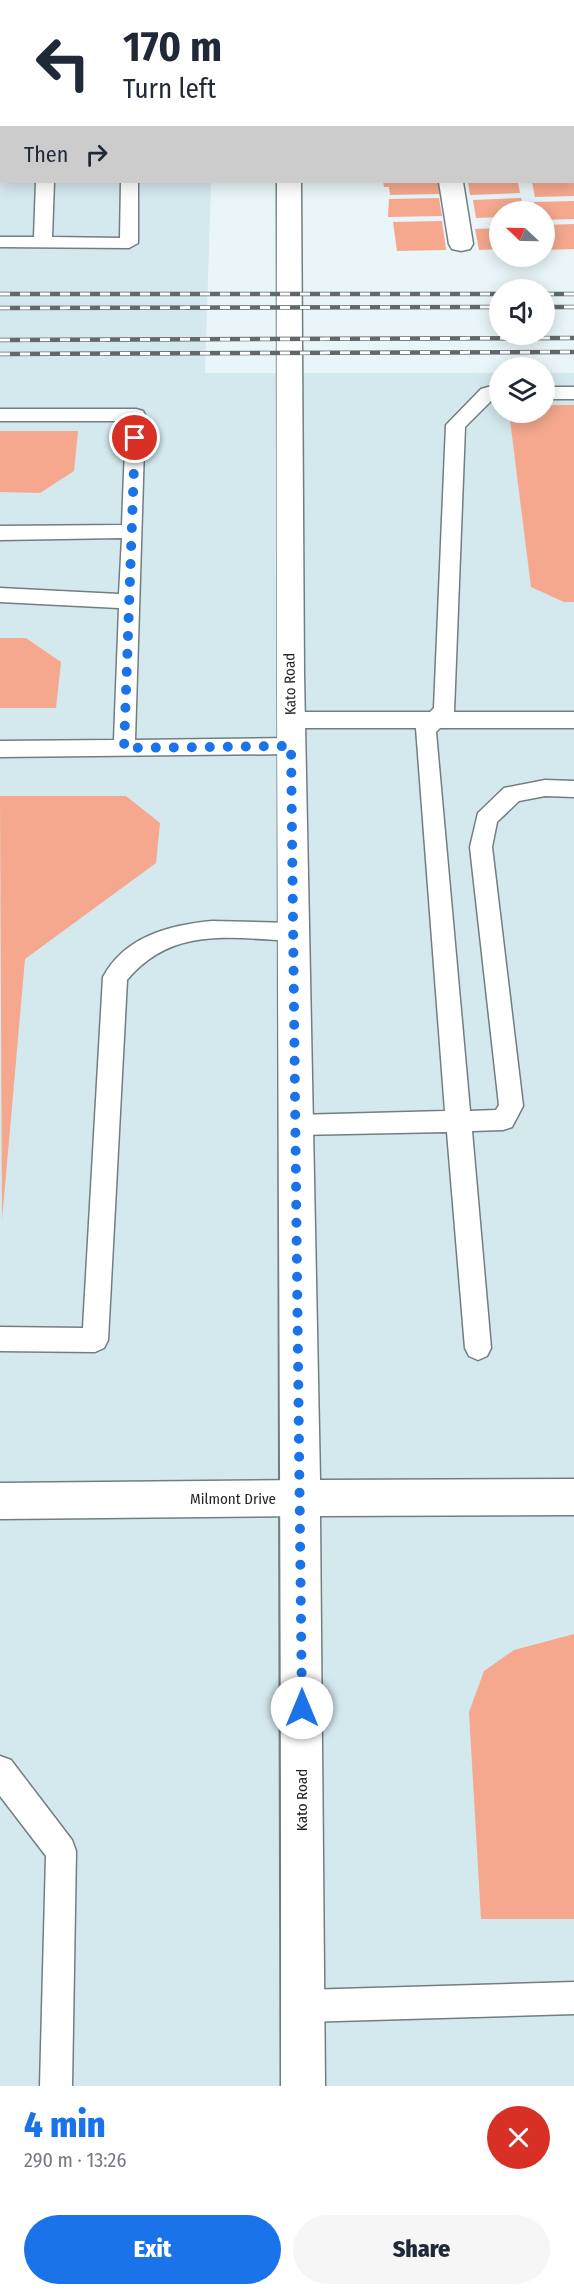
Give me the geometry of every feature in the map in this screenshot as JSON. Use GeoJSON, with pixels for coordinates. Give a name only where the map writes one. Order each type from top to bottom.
{"type":"FeatureCollection","features":[{"type":"Feature","properties":{"kind":"street","name":"Kato Road"},"geometry":{"type":"LineString","coordinates":[[289,183],[290,733],[301,1498],[303,2086]]}},
{"type":"Feature","properties":{"kind":"street"},"geometry":{"type":"LineString","coordinates":[[451,183],[461,244]]}},
{"type":"Feature","properties":{"kind":"street","name":"Milmont Drive"},"geometry":{"type":"LineString","coordinates":[[0,1501],[574,1497]]}},
{"type":"Feature","properties":{"kind":"lane"},"geometry":{"type":"LineString","coordinates":[[43,242],[45,183]]}},
{"type":"Feature","properties":{"kind":"lane"},"geometry":{"type":"LineString","coordinates":[[0,242],[129,243],[130,183]]}},
{"type":"Feature","properties":{"kind":"lane"},"geometry":{"type":"LineString","coordinates":[[478,1348],[425,730],[445,710],[456,425],[489,393]]}},
{"type":"Feature","properties":{"kind":"lane"},"geometry":{"type":"LineString","coordinates":[[555,393],[574,393]]}},
{"type":"Feature","properties":{"kind":"lane"},"geometry":{"type":"LineString","coordinates":[[0,415],[136,415],[124,748]]}},
{"type":"Feature","properties":{"kind":"lane"},"geometry":{"type":"LineString","coordinates":[[0,533],[132,531]]}},
{"type":"Feature","properties":{"kind":"lane"},"geometry":{"type":"LineString","coordinates":[[0,595],[129,601]]}},
{"type":"Feature","properties":{"kind":"lane"},"geometry":{"type":"LineString","coordinates":[[0,749],[124,748],[434,720],[574,720]]}},
{"type":"Feature","properties":{"kind":"lane"},"geometry":{"type":"LineString","coordinates":[[296,1125],[457,1123],[504,1120],[512,1106],[481,847],[486,819],[512,794],[545,788],[574,789]]}},
{"type":"Feature","properties":{"kind":"lane"},"geometry":{"type":"LineString","coordinates":[[0,1339],[95,1340],[115,977],[138,952],[161,940],[206,929],[293,932]]}},
{"type":"Feature","properties":{"kind":"lane"},"geometry":{"type":"LineString","coordinates":[[0,1771],[13,1805],[61,1851],[56,2086]]}},
{"type":"Feature","properties":{"kind":"lane"},"geometry":{"type":"LineString","coordinates":[[303,2006],[574,1998]]}},
{"type":"Feature","properties":{"kind":"shaded area"},"geometry":{"type":"Polygon","coordinates":[[[0,183],[211,183],[205,373],[489,373],[489,423],[555,423],[555,373],[574,373],[574,2086],[0,2086],[0,183]]]}},
{"type":"Feature","properties":{"kind":"building"},"geometry":{"type":"Polygon","coordinates":[[[383,183],[440,183],[442,194],[390,195],[389,187],[384,187],[383,183]]]}},
{"type":"Feature","properties":{"kind":"building"},"geometry":{"type":"Polygon","coordinates":[[[468,183],[518,183],[520,193],[470,195],[468,183]]]}},
{"type":"Feature","properties":{"kind":"building"},"geometry":{"type":"Polygon","coordinates":[[[532,183],[574,183],[574,196],[535,197],[532,183]]]}},
{"type":"Feature","properties":{"kind":"building"},"geometry":{"type":"Polygon","coordinates":[[[439,198],[442,216],[388,217],[389,199],[439,198]]]}},
{"type":"Feature","properties":{"kind":"building"},"geometry":{"type":"Polygon","coordinates":[[[521,198],[522,201],[489,201],[489,217],[476,218],[473,200],[521,198]]]}},
{"type":"Feature","properties":{"kind":"building"},"geometry":{"type":"Polygon","coordinates":[[[555,201],[574,201],[574,219],[555,220],[555,201]]]}},
{"type":"Feature","properties":{"kind":"building"},"geometry":{"type":"Polygon","coordinates":[[[442,221],[446,250],[397,251],[393,222],[442,221]]]}},
{"type":"Feature","properties":{"kind":"building"},"geometry":{"type":"Polygon","coordinates":[[[574,224],[574,249],[555,250],[555,225],[574,224]]]}},
{"type":"Feature","properties":{"kind":"building"},"geometry":{"type":"Polygon","coordinates":[[[489,228],[489,250],[479,250],[475,229],[489,228]]]}},
{"type":"Feature","properties":{"kind":"building"},"geometry":{"type":"Polygon","coordinates":[[[555,405],[574,405],[574,602],[564,602],[531,587],[510,423],[555,423],[555,405]]]}},
{"type":"Feature","properties":{"kind":"building"},"geometry":{"type":"Polygon","coordinates":[[[0,431],[78,431],[74,471],[40,493],[0,492],[0,431]]]}},
{"type":"Feature","properties":{"kind":"building"},"geometry":{"type":"Polygon","coordinates":[[[0,638],[26,638],[61,662],[56,708],[0,708],[0,638]]]}},
{"type":"Feature","properties":{"kind":"building"},"geometry":{"type":"Polygon","coordinates":[[[0,796],[126,796],[160,823],[156,863],[25,959],[2,1220],[0,796]]]}},
{"type":"Feature","properties":{"kind":"building"},"geometry":{"type":"Polygon","coordinates":[[[574,1634],[574,1919],[481,1919],[469,1712],[484,1671],[514,1650],[574,1634]]]}},
{"type":"Feature","properties":{"kind":"railway"},"geometry":{"type":"LineString","coordinates":[[0,294],[489,294]]}},
{"type":"Feature","properties":{"kind":"railway"},"geometry":{"type":"LineString","coordinates":[[555,294],[574,294]]}},
{"type":"Feature","properties":{"kind":"railway"},"geometry":{"type":"LineString","coordinates":[[0,308],[489,307]]}},
{"type":"Feature","properties":{"kind":"railway"},"geometry":{"type":"LineString","coordinates":[[555,307],[574,307]]}},
{"type":"Feature","properties":{"kind":"railway"},"geometry":{"type":"LineString","coordinates":[[0,340],[574,338]]}},
{"type":"Feature","properties":{"kind":"railway"},"geometry":{"type":"LineString","coordinates":[[0,354],[574,352]]}},
{"type":"Feature","properties":{"kind":"route"},"geometry":{"type":"LineString","coordinates":[[135,438],[124,748],[291,746],[302,1708]]}}]}
